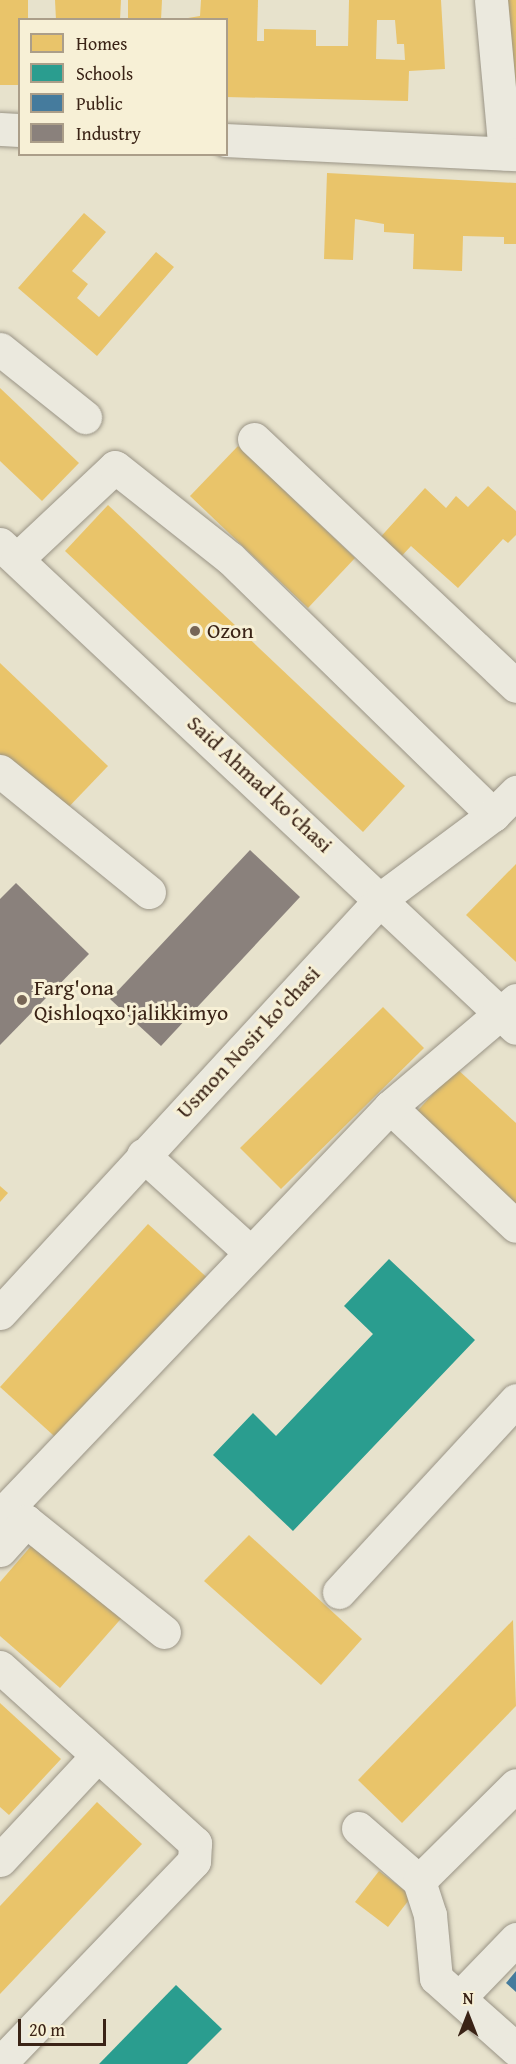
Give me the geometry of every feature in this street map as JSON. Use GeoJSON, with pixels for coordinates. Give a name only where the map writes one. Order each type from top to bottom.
{"type":"FeatureCollection","features":[{"type":"Feature","properties":{"kind":"street"},"geometry":{"type":"LineString","coordinates":[[228,140],[510,153],[491,0]]}},
{"type":"Feature","properties":{"kind":"street"},"geometry":{"type":"LineString","coordinates":[[0,129],[18,130]]}},
{"type":"Feature","properties":{"kind":"street"},"geometry":{"type":"LineString","coordinates":[[0,349],[85,417]]}},
{"type":"Feature","properties":{"kind":"street"},"geometry":{"type":"LineString","coordinates":[[254,439],[516,686]]}},
{"type":"Feature","properties":{"kind":"street"},"geometry":{"type":"LineString","coordinates":[[5,550],[115,467],[230,558],[493,815]]}},
{"type":"Feature","properties":{"kind":"street","name":"Said Ahmad ko'chasi"},"geometry":{"type":"LineString","coordinates":[[5,550],[511,1014]]}},
{"type":"Feature","properties":{"kind":"street"},"geometry":{"type":"LineString","coordinates":[[0,771],[149,892]]}},
{"type":"Feature","properties":{"kind":"street","name":"Usmon Nosir ko'chasi"},"geometry":{"type":"LineString","coordinates":[[0,1313],[382,897],[493,815],[516,792]]}},
{"type":"Feature","properties":{"kind":"street"},"geometry":{"type":"LineString","coordinates":[[164,1632],[26,1521],[0,1516],[390,1107],[511,1014]]}},
{"type":"Feature","properties":{"kind":"street"},"geometry":{"type":"LineString","coordinates":[[390,1107],[516,1226]]}},
{"type":"Feature","properties":{"kind":"street"},"geometry":{"type":"LineString","coordinates":[[143,1155],[250,1252]]}},
{"type":"Feature","properties":{"kind":"street"},"geometry":{"type":"LineString","coordinates":[[339,1592],[516,1400]]}},
{"type":"Feature","properties":{"kind":"street"},"geometry":{"type":"LineString","coordinates":[[0,1550],[26,1521]]}},
{"type":"Feature","properties":{"kind":"street"},"geometry":{"type":"LineString","coordinates":[[0,1667],[195,1843],[194,1861],[0,2063]]}},
{"type":"Feature","properties":{"kind":"street"},"geometry":{"type":"LineString","coordinates":[[4,1849],[97,1756]]}},
{"type":"Feature","properties":{"kind":"street"},"geometry":{"type":"LineString","coordinates":[[419,1881],[516,1785]]}},
{"type":"Feature","properties":{"kind":"street"},"geometry":{"type":"LineString","coordinates":[[358,1828],[419,1881],[430,1915],[436,1978],[516,2049]]}},
{"type":"Feature","properties":{"kind":"street"},"geometry":{"type":"LineString","coordinates":[[459,1998],[516,1938]]}},
{"type":"Feature","properties":{"kind":"building: Homes"},"geometry":{"type":"Polygon","coordinates":[[[0,0],[28,0],[28,18],[18,18],[18,85],[0,85],[0,0]]]}},
{"type":"Feature","properties":{"kind":"building: Homes"},"geometry":{"type":"Polygon","coordinates":[[[55,0],[121,0],[120,18],[56,18],[55,0]]]}},
{"type":"Feature","properties":{"kind":"building: Homes"},"geometry":{"type":"Polygon","coordinates":[[[128,0],[162,0],[161,18],[128,18],[128,0]]]}},
{"type":"Feature","properties":{"kind":"building: Homes"},"geometry":{"type":"Polygon","coordinates":[[[201,0],[258,0],[257,41],[264,41],[264,29],[316,30],[316,46],[348,46],[349,0],[441,0],[445,69],[409,71],[408,101],[228,97],[228,18],[188,18],[200,16],[201,0]],[[377,20],[376,59],[405,60],[404,44],[397,44],[395,20],[377,20]]]}},
{"type":"Feature","properties":{"kind":"building: Homes"},"geometry":{"type":"Polygon","coordinates":[[[498,0],[516,0],[516,112],[498,0]]]}},
{"type":"Feature","properties":{"kind":"building: Homes"},"geometry":{"type":"Polygon","coordinates":[[[327,173],[516,183],[516,244],[504,244],[504,237],[463,236],[462,271],[413,269],[414,234],[384,232],[384,224],[355,219],[353,260],[324,259],[327,173]]]}},
{"type":"Feature","properties":{"kind":"building: Homes"},"geometry":{"type":"Polygon","coordinates":[[[84,213],[106,232],[72,271],[88,284],[77,298],[99,317],[156,252],[174,267],[97,356],[18,288],[84,213]]]}},
{"type":"Feature","properties":{"kind":"building: Homes"},"geometry":{"type":"Polygon","coordinates":[[[0,388],[79,463],[42,501],[0,461],[0,388]]]}},
{"type":"Feature","properties":{"kind":"building: Homes"},"geometry":{"type":"Polygon","coordinates":[[[238,446],[355,558],[308,608],[190,496],[238,446]]]}},
{"type":"Feature","properties":{"kind":"building: Homes"},"geometry":{"type":"Polygon","coordinates":[[[488,486],[516,511],[516,535],[508,543],[503,539],[458,588],[411,546],[397,561],[376,542],[425,488],[446,508],[456,496],[468,507],[488,486]]]}},
{"type":"Feature","properties":{"kind":"building: Homes"},"geometry":{"type":"Polygon","coordinates":[[[108,505],[405,786],[363,832],[65,551],[108,505]]]}},
{"type":"Feature","properties":{"kind":"building: Homes"},"geometry":{"type":"Polygon","coordinates":[[[0,663],[108,766],[62,814],[0,754],[0,663]]]}},
{"type":"Feature","properties":{"kind":"building: Homes"},"geometry":{"type":"Polygon","coordinates":[[[516,864],[516,962],[466,915],[516,864]]]}},
{"type":"Feature","properties":{"kind":"building: Homes"},"geometry":{"type":"Polygon","coordinates":[[[383,1007],[424,1048],[281,1189],[240,1148],[383,1007]]]}},
{"type":"Feature","properties":{"kind":"building: Homes"},"geometry":{"type":"Polygon","coordinates":[[[456,1068],[516,1123],[516,1212],[412,1117],[456,1068]]]}},
{"type":"Feature","properties":{"kind":"building: Homes"},"geometry":{"type":"Polygon","coordinates":[[[0,1186],[8,1193],[0,1202],[0,1186]]]}},
{"type":"Feature","properties":{"kind":"building: Homes"},"geometry":{"type":"Polygon","coordinates":[[[148,1224],[212,1282],[64,1445],[0,1387],[148,1224]]]}},
{"type":"Feature","properties":{"kind":"building: Homes"},"geometry":{"type":"Polygon","coordinates":[[[249,1535],[362,1639],[321,1685],[204,1581],[249,1535]]]}},
{"type":"Feature","properties":{"kind":"building: Homes"},"geometry":{"type":"Polygon","coordinates":[[[38,1538],[126,1613],[60,1688],[0,1636],[0,1582],[38,1538]]]}},
{"type":"Feature","properties":{"kind":"building: Homes"},"geometry":{"type":"Polygon","coordinates":[[[513,1620],[516,1706],[402,1823],[358,1780],[513,1620]]]}},
{"type":"Feature","properties":{"kind":"building: Homes"},"geometry":{"type":"Polygon","coordinates":[[[0,1703],[61,1759],[9,1815],[0,1807],[0,1703]]]}},
{"type":"Feature","properties":{"kind":"building: Homes"},"geometry":{"type":"Polygon","coordinates":[[[97,1802],[142,1844],[0,1994],[0,1906],[97,1802]]]}},
{"type":"Feature","properties":{"kind":"building: Homes"},"geometry":{"type":"Polygon","coordinates":[[[379,1871],[412,1896],[388,1927],[355,1902],[379,1871]]]}},
{"type":"Feature","properties":{"kind":"building: Schools"},"geometry":{"type":"Polygon","coordinates":[[[389,1259],[475,1340],[293,1531],[213,1455],[253,1413],[276,1436],[373,1334],[344,1306],[389,1259]]]}},
{"type":"Feature","properties":{"kind":"building: Schools"},"geometry":{"type":"Polygon","coordinates":[[[176,1985],[222,2029],[187,2064],[99,2064],[176,1985]]]}},
{"type":"Feature","properties":{"kind":"building: Public"},"geometry":{"type":"Polygon","coordinates":[[[516,1971],[516,1992],[506,1983],[516,1971]]]}},
{"type":"Feature","properties":{"kind":"building: Industry"},"geometry":{"type":"Polygon","coordinates":[[[250,850],[300,897],[161,1046],[110,999],[250,850]]]}},
{"type":"Feature","properties":{"kind":"building: Industry","name":"Farg'ona Qishloqxo'jalikkimyo"},"geometry":{"type":"Polygon","coordinates":[[[16,883],[89,954],[0,1045],[0,899],[16,883]]]}},
{"type":"Feature","properties":{"kind":"place","name":"Ozon"},"geometry":{"type":"Point","coordinates":[195,631]}},
{"type":"Feature","properties":{"kind":"place","name":"Farg'ona Qishloqxo'jalikkimyo"},"geometry":{"type":"Point","coordinates":[22,1000]}}]}
